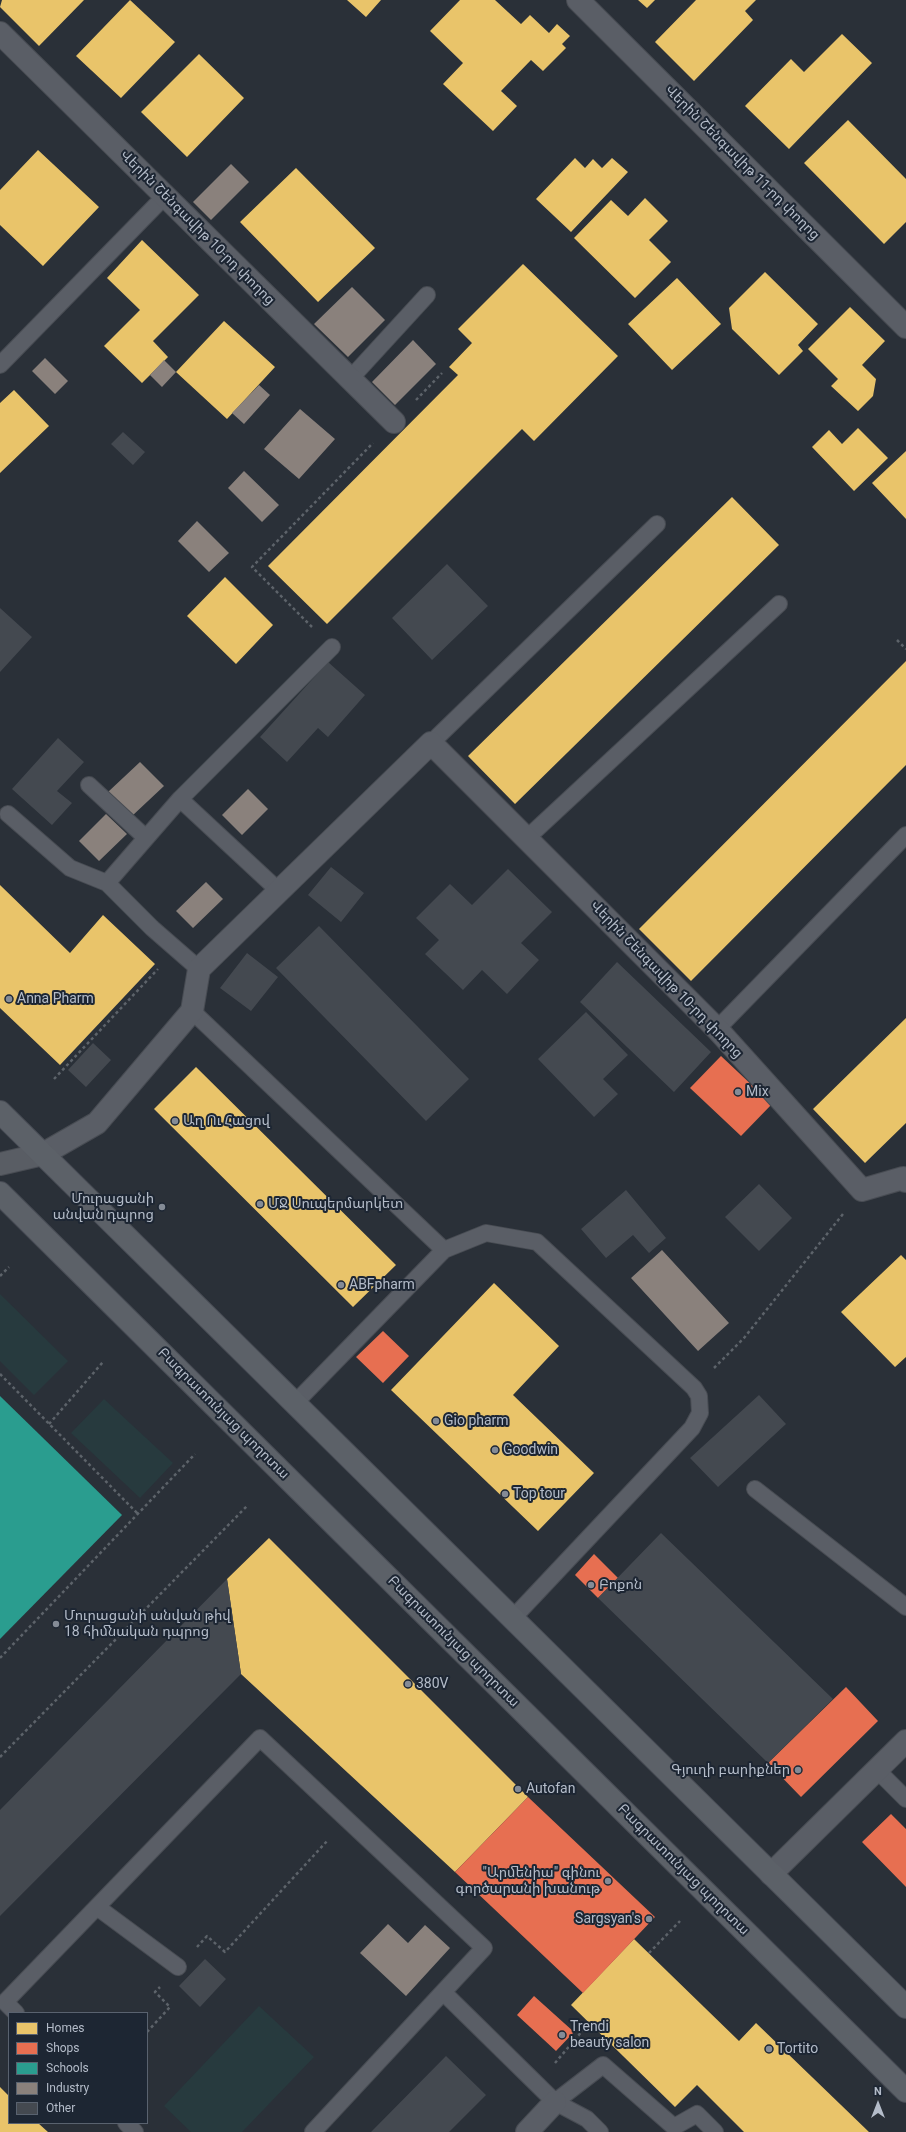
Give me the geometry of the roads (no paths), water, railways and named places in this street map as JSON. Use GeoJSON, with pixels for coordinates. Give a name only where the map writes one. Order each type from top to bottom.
{"type":"FeatureCollection","features":[{"type":"Feature","properties":{"kind":"main road"},"geometry":{"type":"LineString","coordinates":[[0,1112],[906,2007]]}},
{"type":"Feature","properties":{"kind":"main road","name":"Բագրատունյաց պողոտա"},"geometry":{"type":"LineString","coordinates":[[0,1193],[906,2091]]}},
{"type":"Feature","properties":{"kind":"street","name":"Վերին Շենգավիթ 11-րդ փողոց"},"geometry":{"type":"LineString","coordinates":[[578,0],[906,327]]}},
{"type":"Feature","properties":{"kind":"street","name":"Վերին Շենգավիթ 10-րդ փողոց"},"geometry":{"type":"LineString","coordinates":[[0,34],[394,422]]}},
{"type":"Feature","properties":{"kind":"street","name":"Վերին Շենգավիթ 10-րդ փողոց"},"geometry":{"type":"LineString","coordinates":[[431,743],[717,1029],[862,1190],[905,1178]]}},
{"type":"Feature","properties":{"kind":"street"},"geometry":{"type":"LineString","coordinates":[[0,1164],[43,1154],[97,1123],[192,1012],[199,969],[431,743]]}},
{"type":"Feature","properties":{"kind":"street"},"geometry":{"type":"LineString","coordinates":[[771,1874],[906,1742]]}},
{"type":"Feature","properties":{"kind":"street"},"geometry":{"type":"LineString","coordinates":[[527,2132],[555,2102]]}},
{"type":"Feature","properties":{"kind":"lane"},"geometry":{"type":"LineString","coordinates":[[0,365],[165,196]]}},
{"type":"Feature","properties":{"kind":"lane"},"geometry":{"type":"LineString","coordinates":[[350,379],[427,295]]}},
{"type":"Feature","properties":{"kind":"lane"},"geometry":{"type":"LineString","coordinates":[[431,743],[657,524]]}},
{"type":"Feature","properties":{"kind":"lane"},"geometry":{"type":"LineString","coordinates":[[526,839],[779,604]]}},
{"type":"Feature","properties":{"kind":"lane"},"geometry":{"type":"LineString","coordinates":[[107,883],[180,799],[332,647]]}},
{"type":"Feature","properties":{"kind":"lane"},"geometry":{"type":"LineString","coordinates":[[89,785],[146,838]]}},
{"type":"Feature","properties":{"kind":"lane"},"geometry":{"type":"LineString","coordinates":[[180,799],[279,891]]}},
{"type":"Feature","properties":{"kind":"lane"},"geometry":{"type":"LineString","coordinates":[[8,814],[70,868],[107,883],[176,950],[199,969]]}},
{"type":"Feature","properties":{"kind":"lane"},"geometry":{"type":"LineString","coordinates":[[717,1029],[906,836]]}},
{"type":"Feature","properties":{"kind":"lane"},"geometry":{"type":"LineString","coordinates":[[192,1012],[444,1250]]}},
{"type":"Feature","properties":{"kind":"lane"},"geometry":{"type":"LineString","coordinates":[[295,1403],[444,1250],[486,1233],[537,1242],[694,1388],[699,1396],[700,1413],[692,1428],[513,1618]]}},
{"type":"Feature","properties":{"kind":"lane"},"geometry":{"type":"LineString","coordinates":[[755,1489],[906,1607]]}},
{"type":"Feature","properties":{"kind":"lane"},"geometry":{"type":"LineString","coordinates":[[15,2012],[5,2002],[260,1738],[484,1948],[313,2132]]}},
{"type":"Feature","properties":{"kind":"lane"},"geometry":{"type":"LineString","coordinates":[[878,1770],[906,1800]]}},
{"type":"Feature","properties":{"kind":"lane"},"geometry":{"type":"LineString","coordinates":[[97,1907],[178,1967]]}},
{"type":"Feature","properties":{"kind":"lane"},"geometry":{"type":"LineString","coordinates":[[444,1992],[555,2102],[587,2119],[600,2132]]}},
{"type":"Feature","properties":{"kind":"lane"},"geometry":{"type":"LineString","coordinates":[[555,2102],[603,2065],[674,2127],[697,2114],[714,2132]]}},
{"type":"Feature","properties":{"kind":"lane"},"geometry":{"type":"LineString","coordinates":[[127,2124],[134,2132]]}},
{"type":"Feature","properties":{"kind":"place","name":"Anna Pharm"},"geometry":{"type":"Point","coordinates":[9,999]}},
{"type":"Feature","properties":{"kind":"place","name":"Mix"},"geometry":{"type":"Point","coordinates":[738,1092]}},
{"type":"Feature","properties":{"kind":"place","name":"Աղ Ու Հացով"},"geometry":{"type":"Point","coordinates":[175,1121]}},
{"type":"Feature","properties":{"kind":"place","name":"ՄՋ Սուպերմարկետ"},"geometry":{"type":"Point","coordinates":[260,1204]}},
{"type":"Feature","properties":{"kind":"place","name":"Մուրացանի անվան դպրոց"},"geometry":{"type":"Point","coordinates":[162,1207]}},
{"type":"Feature","properties":{"kind":"place","name":"ABFpharm"},"geometry":{"type":"Point","coordinates":[341,1285]}},
{"type":"Feature","properties":{"kind":"place","name":"Gio pharm"},"geometry":{"type":"Point","coordinates":[436,1421]}},
{"type":"Feature","properties":{"kind":"place","name":"Goodwin"},"geometry":{"type":"Point","coordinates":[495,1450]}},
{"type":"Feature","properties":{"kind":"place","name":"Top tour"},"geometry":{"type":"Point","coordinates":[505,1494]}},
{"type":"Feature","properties":{"kind":"place","name":"Բոքոն"},"geometry":{"type":"Point","coordinates":[591,1585]}},
{"type":"Feature","properties":{"kind":"place","name":"Մուրացանի անվան թիվ 18 հիմնական դպրոց"},"geometry":{"type":"Point","coordinates":[56,1624]}},
{"type":"Feature","properties":{"kind":"place","name":"380V"},"geometry":{"type":"Point","coordinates":[408,1684]}},
{"type":"Feature","properties":{"kind":"place","name":"Գյուղի բարիքներ"},"geometry":{"type":"Point","coordinates":[798,1770]}},
{"type":"Feature","properties":{"kind":"place","name":"Autofan"},"geometry":{"type":"Point","coordinates":[518,1789]}},
{"type":"Feature","properties":{"kind":"place","name":"\"Արմենիա\" գինու գործարանի խանութ"},"geometry":{"type":"Point","coordinates":[608,1881]}},
{"type":"Feature","properties":{"kind":"place","name":"Sargsyan's"},"geometry":{"type":"Point","coordinates":[649,1919]}},
{"type":"Feature","properties":{"kind":"place","name":"Trendi beauty salon"},"geometry":{"type":"Point","coordinates":[562,2035]}},
{"type":"Feature","properties":{"kind":"place","name":"Tortito"},"geometry":{"type":"Point","coordinates":[769,2049]}}]}
